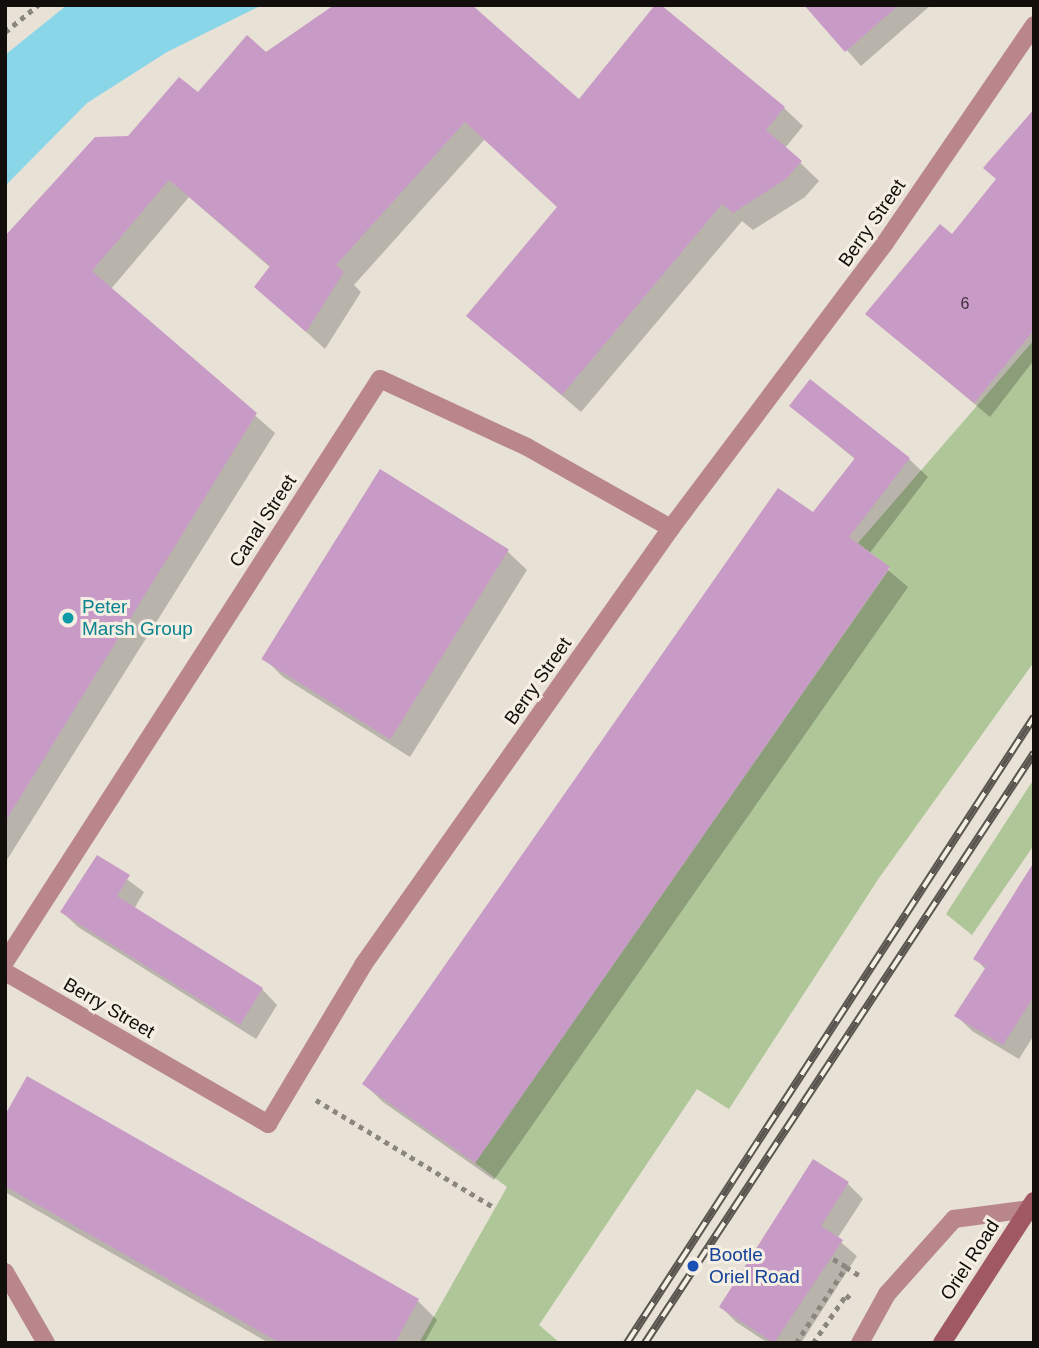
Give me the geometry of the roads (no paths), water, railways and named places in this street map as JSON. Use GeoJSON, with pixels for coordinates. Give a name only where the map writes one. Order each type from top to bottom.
{"type":"FeatureCollection","features":[{"type":"Feature","properties":{"kind":"main road","name":"Oriel Road"},"geometry":{"type":"LineString","coordinates":[[942,1343],[1031,1205]]}},
{"type":"Feature","properties":{"kind":"street","name":"Berry Street"},"geometry":{"type":"LineString","coordinates":[[5,971],[268,1124],[363,965],[671,528],[885,243],[1034,24]]}},
{"type":"Feature","properties":{"kind":"street","name":"Canal Street"},"geometry":{"type":"LineString","coordinates":[[5,962],[380,379],[527,447],[671,528]]}},
{"type":"Feature","properties":{"kind":"street"},"geometry":{"type":"LineString","coordinates":[[860,1343],[887,1294],[954,1219],[1031,1205]]}},
{"type":"Feature","properties":{"kind":"street"},"geometry":{"type":"LineString","coordinates":[[5,1272],[47,1343]]}},
{"type":"Feature","properties":{"kind":"water"},"geometry":{"type":"Polygon","coordinates":[[[67,5],[262,5],[167,52],[87,103],[5,186],[5,55],[67,5]]]}},
{"type":"Feature","properties":{"kind":"railway"},"geometry":{"type":"LineString","coordinates":[[627,1343],[1034,717]]}},
{"type":"Feature","properties":{"kind":"railway"},"geometry":{"type":"LineString","coordinates":[[645,1343],[1034,753]]}},
{"type":"Feature","properties":{"kind":"place","name":"Peter Marsh Group"},"geometry":{"type":"Point","coordinates":[68,618]}},
{"type":"Feature","properties":{"kind":"place","name":"Bootle Oriel Road"},"geometry":{"type":"Point","coordinates":[693,1266]}}]}
